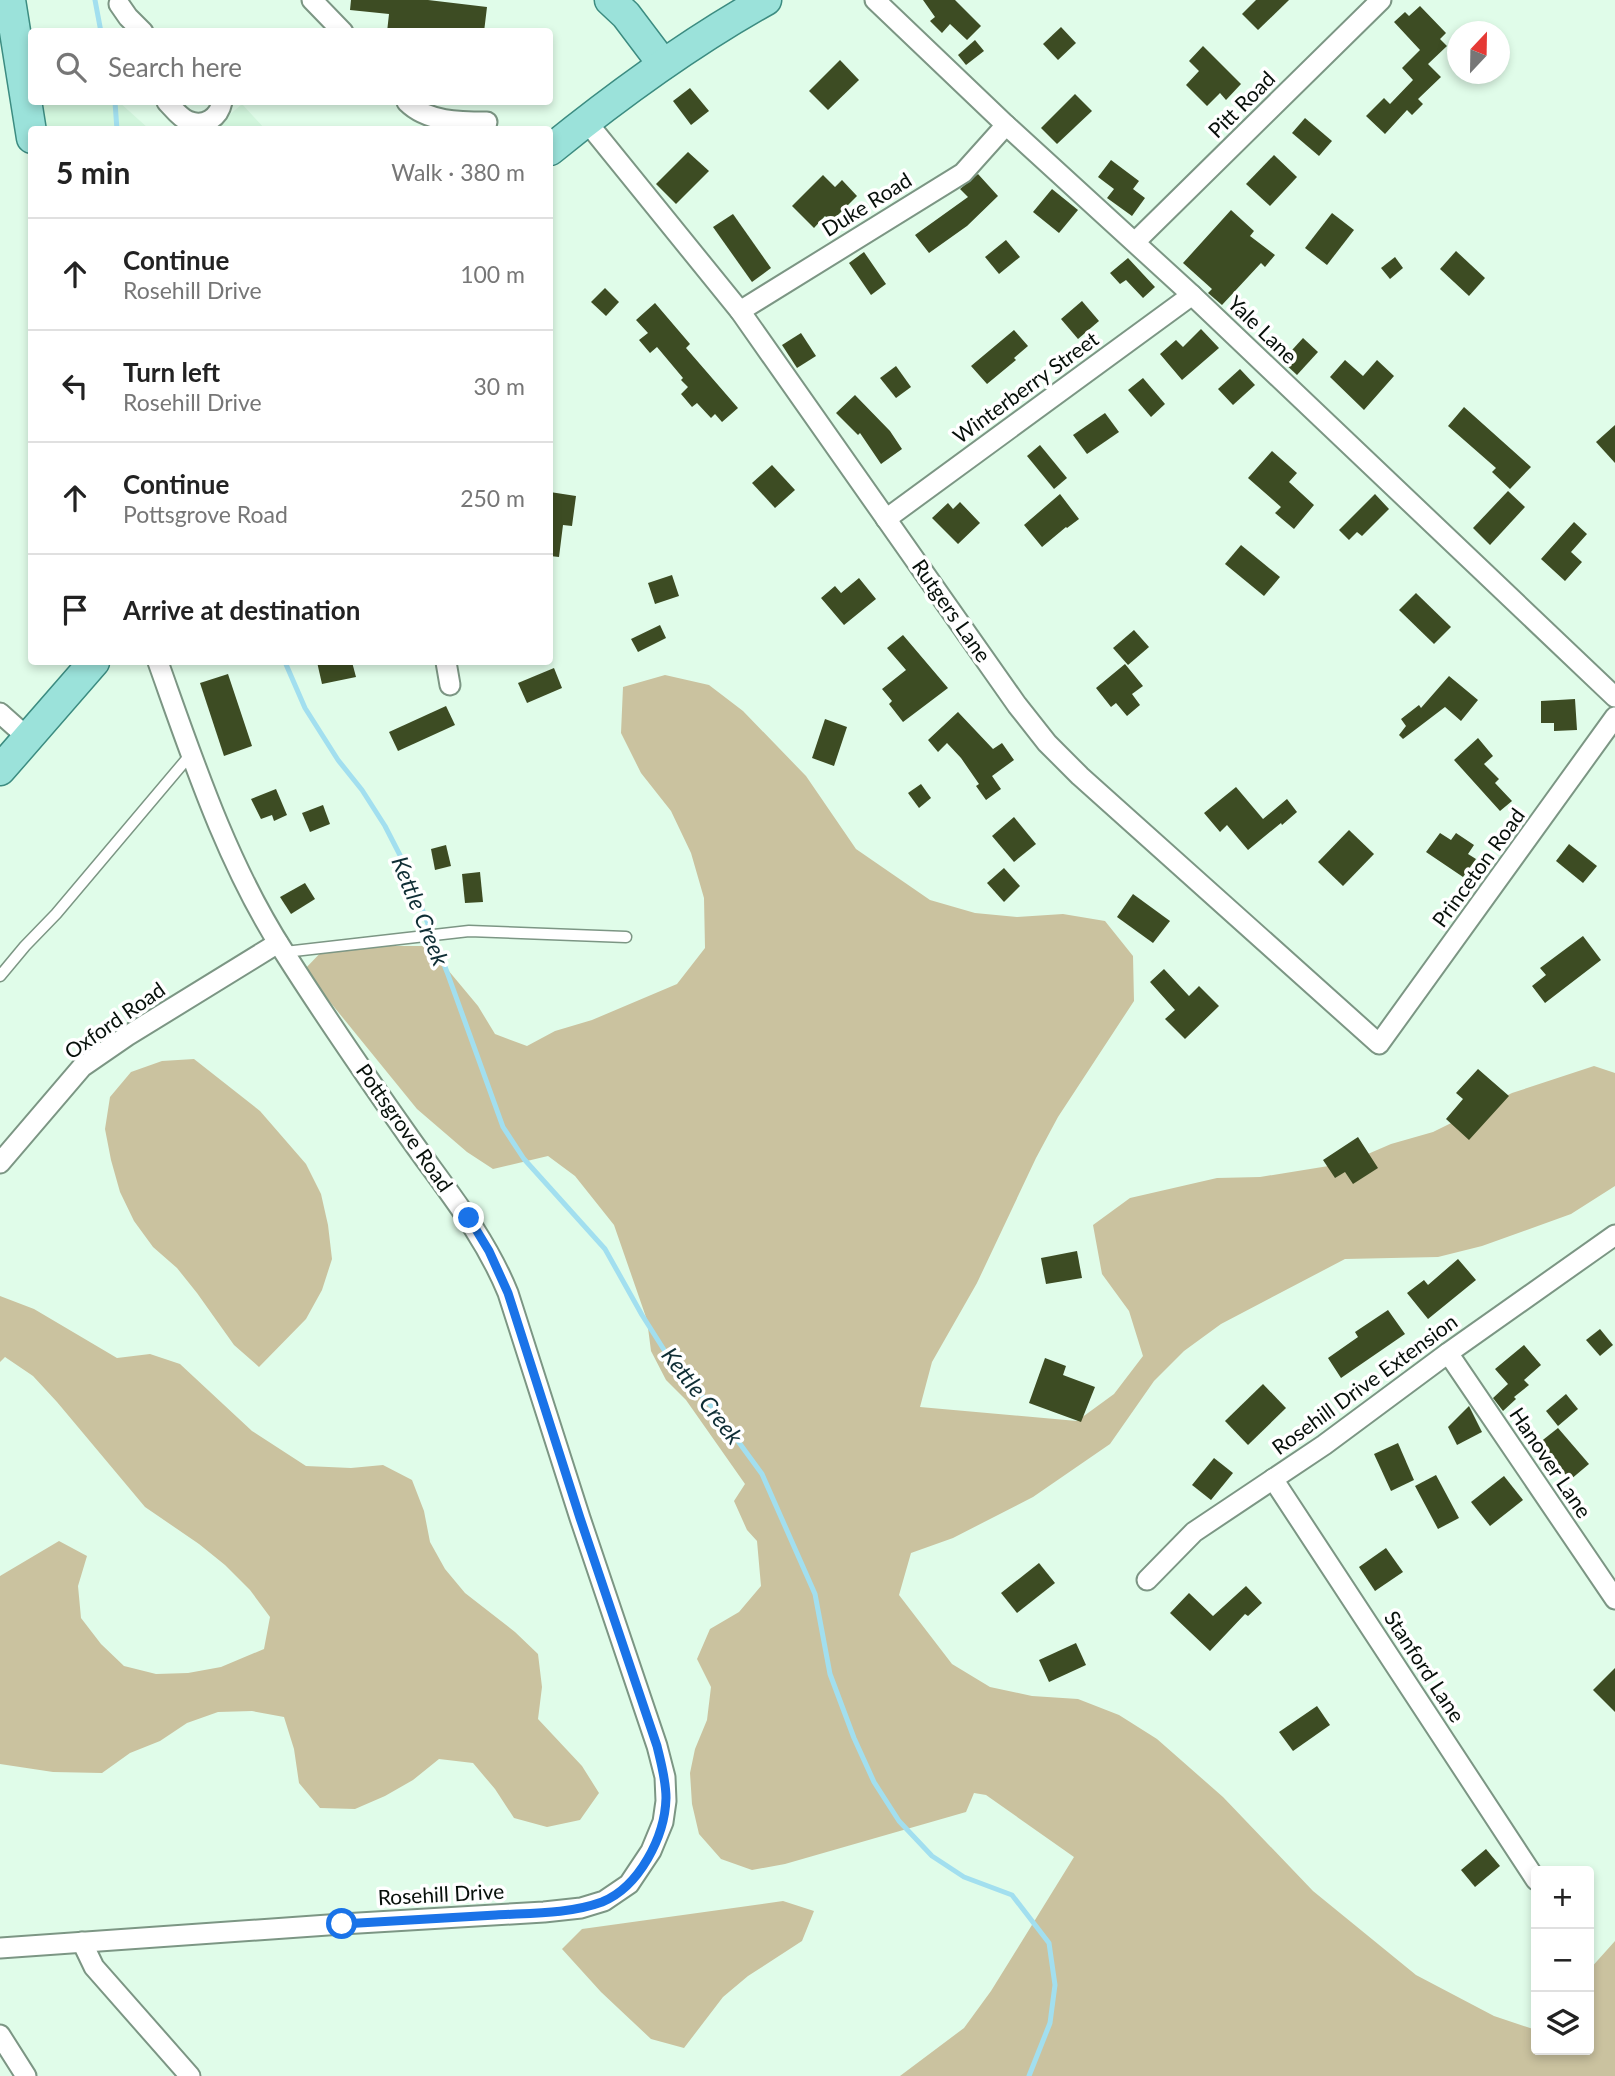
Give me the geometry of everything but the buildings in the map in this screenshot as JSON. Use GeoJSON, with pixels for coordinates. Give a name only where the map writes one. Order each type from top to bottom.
{"type":"FeatureCollection","features":[{"type":"Feature","properties":{"kind":"main road"},"geometry":{"type":"LineString","coordinates":[[10,0],[30,126]]}},
{"type":"Feature","properties":{"kind":"main road"},"geometry":{"type":"LineString","coordinates":[[610,0],[626,15],[663,64]]}},
{"type":"Feature","properties":{"kind":"main road"},"geometry":{"type":"LineString","coordinates":[[553,148],[663,64],[704,36],[766,0]]}},
{"type":"Feature","properties":{"kind":"main road"},"geometry":{"type":"LineString","coordinates":[[0,770],[91,665]]}},
{"type":"Feature","properties":{"kind":"street"},"geometry":{"type":"LineString","coordinates":[[312,0],[339,28]]}},
{"type":"Feature","properties":{"kind":"street","name":"Yale Lane"},"geometry":{"type":"LineString","coordinates":[[874,0],[1192,295],[1615,697]]}},
{"type":"Feature","properties":{"kind":"street","name":"Pitt Road"},"geometry":{"type":"LineString","coordinates":[[1135,242],[1381,0]]}},
{"type":"Feature","properties":{"kind":"street"},"geometry":{"type":"LineString","coordinates":[[118,2],[127,28]]}},
{"type":"Feature","properties":{"kind":"street"},"geometry":{"type":"LineString","coordinates":[[118,2],[128,18],[139,28]]}},
{"type":"Feature","properties":{"kind":"street"},"geometry":{"type":"LineString","coordinates":[[169,105],[190,126],[212,120],[221,105]]}},
{"type":"Feature","properties":{"kind":"street"},"geometry":{"type":"LineString","coordinates":[[412,105],[426,114],[445,119],[487,122]]}},
{"type":"Feature","properties":{"kind":"street","name":"Rutgers Lane"},"geometry":{"type":"LineString","coordinates":[[586,121],[740,311],[1017,705],[1047,743],[1080,776],[1379,1044]]}},
{"type":"Feature","properties":{"kind":"street","name":"Duke Road"},"geometry":{"type":"LineString","coordinates":[[740,311],[963,173],[1006,125]]}},
{"type":"Feature","properties":{"kind":"street","name":"Winterberry Street"},"geometry":{"type":"LineString","coordinates":[[886,519],[1192,295]]}},
{"type":"Feature","properties":{"kind":"street","name":"Pottsgrove Road"},"geometry":{"type":"LineString","coordinates":[[159,665],[222,832],[281,948],[368,1079],[469,1218],[503,1280],[665,1777],[663,1822],[651,1851]]}},
{"type":"Feature","properties":{"kind":"street"},"geometry":{"type":"LineString","coordinates":[[447,665],[450,685]]}},
{"type":"Feature","properties":{"kind":"street"},"geometry":{"type":"LineString","coordinates":[[0,713],[28,737]]}},
{"type":"Feature","properties":{"kind":"street","name":"Princeton Road"},"geometry":{"type":"LineString","coordinates":[[1379,1044],[1615,717]]}},
{"type":"Feature","properties":{"kind":"street","name":"Oxford Road"},"geometry":{"type":"LineString","coordinates":[[0,1163],[82,1067],[127,1036],[281,948]]}},
{"type":"Feature","properties":{"kind":"street","name":"Rosehill Drive Extension"},"geometry":{"type":"LineString","coordinates":[[1147,1580],[1194,1532],[1324,1445],[1615,1235]]}},
{"type":"Feature","properties":{"kind":"street","name":"Hanover Lane"},"geometry":{"type":"LineString","coordinates":[[1448,1353],[1615,1599]]}},
{"type":"Feature","properties":{"kind":"street","name":"Stanford Lane"},"geometry":{"type":"LineString","coordinates":[[1273,1479],[1531,1872]]}},
{"type":"Feature","properties":{"kind":"street","name":"Rosehill Drive"},"geometry":{"type":"LineString","coordinates":[[0,1948],[581,1908],[604,1901],[629,1884],[651,1851]]}},
{"type":"Feature","properties":{"kind":"street"},"geometry":{"type":"LineString","coordinates":[[82,1942],[94,1967],[190,2076]]}},
{"type":"Feature","properties":{"kind":"street"},"geometry":{"type":"LineString","coordinates":[[0,2035],[26,2076]]}},
{"type":"Feature","properties":{"kind":"lane"},"geometry":{"type":"LineString","coordinates":[[0,976],[191,754]]}},
{"type":"Feature","properties":{"kind":"lane","name":"Oxford Road"},"geometry":{"type":"LineString","coordinates":[[281,948],[469,931],[626,937]]}},
{"type":"Feature","properties":{"kind":"shaded area"},"geometry":{"type":"Polygon","coordinates":[[[37,105],[122,105],[146,126],[40,126],[37,105]]]}},
{"type":"Feature","properties":{"kind":"shaded area"},"geometry":{"type":"Polygon","coordinates":[[[243,105],[262,126],[217,126],[243,105]]]}},
{"type":"Feature","properties":{"kind":"shaded area"},"geometry":{"type":"Polygon","coordinates":[[[665,675],[709,685],[743,711],[806,776],[856,849],[930,900],[975,913],[1017,917],[1063,914],[1105,921],[1133,956],[1134,1001],[1058,1117],[1036,1158],[977,1283],[932,1362],[920,1407],[1077,1421],[1114,1394],[1143,1356],[1129,1311],[1102,1274],[1093,1225],[1130,1198],[1217,1178],[1260,1177],[1347,1163],[1391,1144],[1433,1132],[1512,1093],[1594,1066],[1615,1073],[1615,1186],[1571,1214],[1482,1246],[1438,1257],[1345,1259],[1221,1324],[1184,1351],[1154,1381],[1110,1444],[1033,1497],[953,1538],[911,1553],[899,1595],[952,1664],[990,1687],[1032,1696],[1078,1699],[1119,1715],[1157,1739],[1223,1797],[1313,1891],[1416,1975],[1494,2016],[1531,2028],[1531,2055],[1594,2055],[1594,1964],[1615,1941],[1615,2076],[900,2076],[964,2028],[991,1991],[1074,1857],[986,1795],[974,1793],[966,1812],[785,1864],[752,1870],[721,1859],[699,1834],[692,1804],[690,1773],[695,1749],[707,1720],[711,1687],[697,1659],[710,1629],[739,1612],[761,1586],[757,1541],[747,1530],[734,1501],[745,1484],[686,1400],[666,1380],[651,1351],[647,1320],[614,1225],[575,1176],[548,1156],[493,1169],[467,1152],[417,1109],[304,970],[327,946],[428,946],[478,1006],[495,1034],[527,1046],[555,1031],[592,1020],[677,984],[705,948],[704,898],[691,853],[671,811],[641,773],[621,733],[623,687],[665,675]]]}},
{"type":"Feature","properties":{"kind":"shaded area"},"geometry":{"type":"Polygon","coordinates":[[[194,1059],[260,1111],[306,1164],[321,1194],[328,1225],[332,1259],[322,1290],[306,1319],[259,1367],[234,1345],[177,1268],[153,1247],[134,1221],[120,1192],[111,1160],[105,1129],[110,1097],[131,1072],[162,1061],[194,1059]]]}},
{"type":"Feature","properties":{"kind":"shaded area"},"geometry":{"type":"Polygon","coordinates":[[[0,1296],[34,1309],[117,1358],[150,1354],[180,1364],[252,1431],[306,1466],[351,1468],[383,1465],[412,1480],[424,1511],[430,1542],[445,1569],[465,1593],[515,1632],[538,1654],[542,1687],[538,1719],[582,1766],[599,1793],[580,1820],[547,1827],[514,1818],[473,1763],[439,1759],[413,1780],[355,1809],[320,1808],[299,1783],[294,1749],[284,1717],[252,1711],[218,1712],[187,1723],[160,1741],[130,1753],[102,1773],[53,1772],[0,1764],[0,1576],[59,1541],[87,1556],[78,1586],[81,1618],[101,1644],[124,1666],[156,1674],[188,1673],[221,1667],[264,1649],[270,1617],[250,1590],[225,1565],[145,1507],[33,1376],[5,1357],[0,1362],[0,1296]]]}},
{"type":"Feature","properties":{"kind":"shaded area"},"geometry":{"type":"Polygon","coordinates":[[[783,1901],[814,1911],[802,1941],[748,1976],[723,1997],[684,2048],[651,2039],[601,1992],[562,1949],[582,1929],[783,1901]]]}},
{"type":"Feature","properties":{"kind":"waterway","name":"Kettle Creek"},"geometry":{"type":"LineString","coordinates":[[95,0],[100,28]]}},
{"type":"Feature","properties":{"kind":"waterway","name":"Kettle Creek"},"geometry":{"type":"LineString","coordinates":[[115,105],[117,126]]}},
{"type":"Feature","properties":{"kind":"waterway","name":"Kettle Creek"},"geometry":{"type":"LineString","coordinates":[[286,665],[305,708],[385,826],[404,863],[503,1127],[524,1159],[605,1249],[673,1364],[716,1411],[762,1474],[815,1594],[830,1674],[874,1782],[899,1821],[932,1856],[964,1877],[1012,1895],[1049,1943],[1055,1985],[1050,2023],[1029,2076]]}},
{"type":"Feature","properties":{"kind":"route"},"geometry":{"type":"LineString","coordinates":[[342,1924],[544,1912],[581,1908],[604,1901],[629,1884],[651,1851],[663,1822],[665,1777],[657,1746],[508,1293],[498,1268],[469,1218]]}}]}
